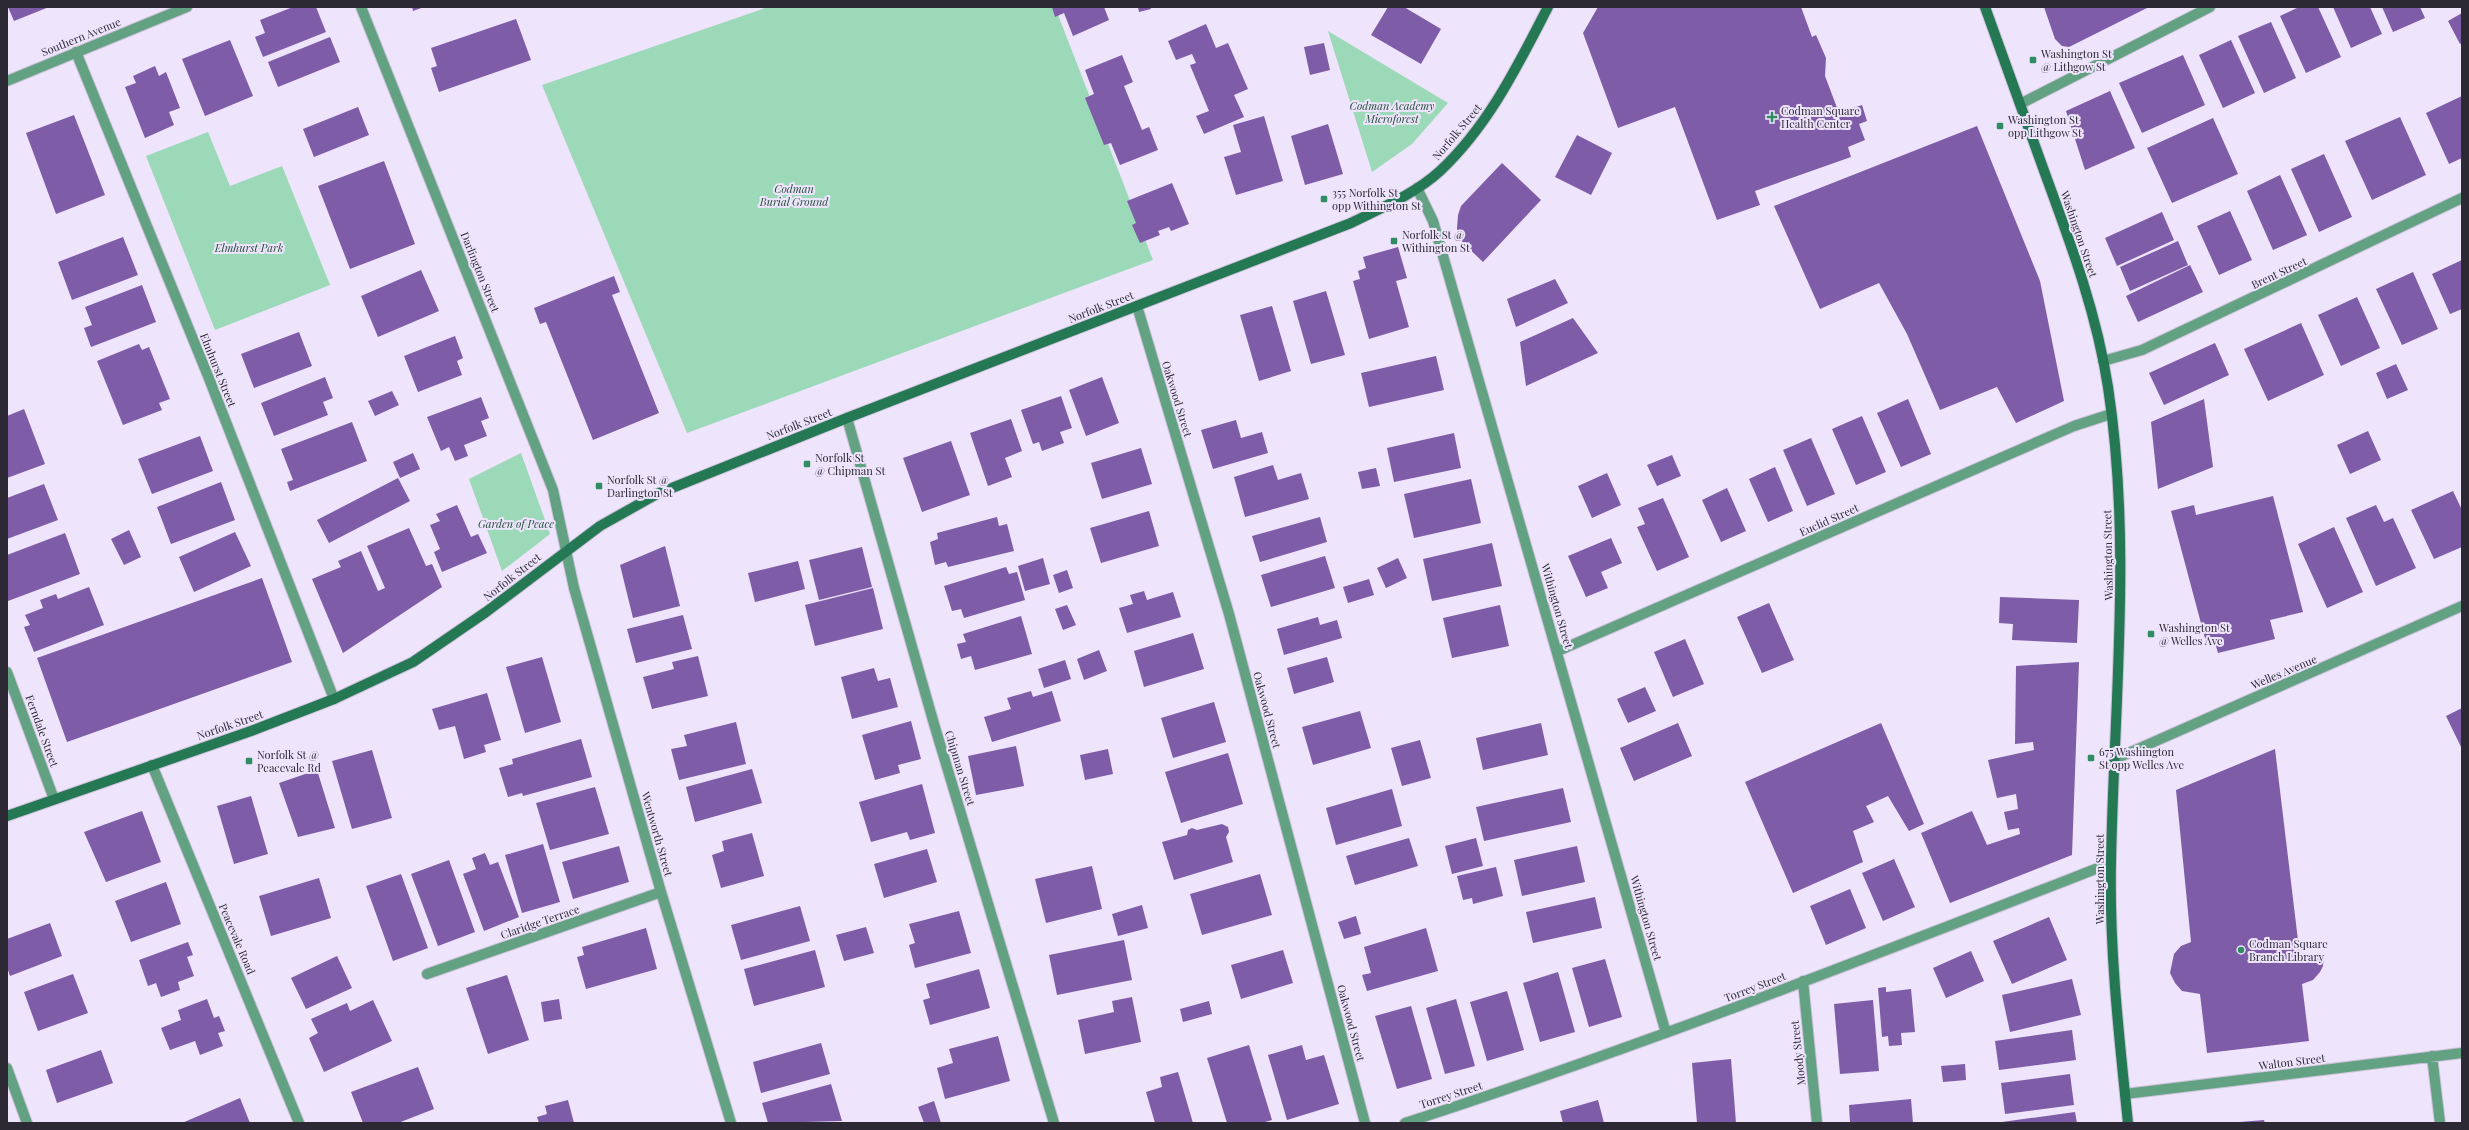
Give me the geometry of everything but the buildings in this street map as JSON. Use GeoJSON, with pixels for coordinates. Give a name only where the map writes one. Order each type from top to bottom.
{"type":"FeatureCollection","features":[{"type":"Feature","properties":{"kind":"main road","name":"Norfolk Street"},"geometry":{"type":"LineString","coordinates":[[7,816],[251,731],[334,699],[413,662],[486,612],[567,549],[614,516],[657,494],[847,418],[1351,223],[1417,188],[1440,172],[1464,146],[1503,94],[1548,7]]}},
{"type":"Feature","properties":{"kind":"main road","name":"Washington Street"},"geometry":{"type":"LineString","coordinates":[[1985,7],[2076,256],[2102,361],[2111,414],[2118,489],[2122,576],[2111,864],[2116,1000],[2128,1123]]}},
{"type":"Feature","properties":{"kind":"street","name":"Southern Avenue"},"geometry":{"type":"LineString","coordinates":[[7,81],[187,7]]}},
{"type":"Feature","properties":{"kind":"street","name":"Darlington Street"},"geometry":{"type":"LineString","coordinates":[[361,7],[553,490],[567,549]]}},
{"type":"Feature","properties":{"kind":"street"},"geometry":{"type":"LineString","coordinates":[[2020,104],[2210,7]]}},
{"type":"Feature","properties":{"kind":"street","name":"Elmhurst Street"},"geometry":{"type":"LineString","coordinates":[[76,52],[208,376],[334,699]]}},
{"type":"Feature","properties":{"kind":"street","name":"Withington Street"},"geometry":{"type":"LineString","coordinates":[[1417,188],[1433,222],[1558,651],[1666,1033]]}},
{"type":"Feature","properties":{"kind":"street","name":"Brent Street"},"geometry":{"type":"LineString","coordinates":[[2102,361],[2142,350],[2462,198]]}},
{"type":"Feature","properties":{"kind":"street","name":"Oakwood Street"},"geometry":{"type":"LineString","coordinates":[[1137,306],[1229,614],[1365,1123]]}},
{"type":"Feature","properties":{"kind":"street","name":"Euclid Street"},"geometry":{"type":"LineString","coordinates":[[1558,651],[2074,426],[2111,414]]}},
{"type":"Feature","properties":{"kind":"street","name":"Chipman Street"},"geometry":{"type":"LineString","coordinates":[[847,418],[934,724],[1054,1123]]}},
{"type":"Feature","properties":{"kind":"street","name":"Wentworth Street"},"geometry":{"type":"LineString","coordinates":[[567,549],[574,588],[661,892],[731,1123]]}},
{"type":"Feature","properties":{"kind":"street","name":"Welles Avenue"},"geometry":{"type":"LineString","coordinates":[[2115,759],[2462,606]]}},
{"type":"Feature","properties":{"kind":"street","name":"Ferndale Street"},"geometry":{"type":"LineString","coordinates":[[7,672],[54,799]]}},
{"type":"Feature","properties":{"kind":"street","name":"Peacevale Road"},"geometry":{"type":"LineString","coordinates":[[152,765],[299,1123]]}},
{"type":"Feature","properties":{"kind":"street","name":"Torrey Street"},"geometry":{"type":"LineString","coordinates":[[1405,1123],[1562,1072],[2111,864]]}},
{"type":"Feature","properties":{"kind":"street","name":"Claridge Terrace"},"geometry":{"type":"LineString","coordinates":[[427,974],[661,892]]}},
{"type":"Feature","properties":{"kind":"street","name":"Moody Street"},"geometry":{"type":"LineString","coordinates":[[1803,981],[1817,1123]]}},
{"type":"Feature","properties":{"kind":"street","name":"Walton Street"},"geometry":{"type":"LineString","coordinates":[[2125,1094],[2462,1053]]}},
{"type":"Feature","properties":{"kind":"street"},"geometry":{"type":"LineString","coordinates":[[2432,1056],[2440,1123]]}},
{"type":"Feature","properties":{"kind":"street"},"geometry":{"type":"LineString","coordinates":[[7,1068],[27,1123]]}},
{"type":"Feature","properties":{"kind":"green space","name":"Codman Burial Ground"},"geometry":{"type":"Polygon","coordinates":[[[768,7],[1055,7],[1153,260],[687,433],[542,85],[768,7]]]}},
{"type":"Feature","properties":{"kind":"green space","name":"Codman Academy Microforest"},"geometry":{"type":"Polygon","coordinates":[[[1328,31],[1448,103],[1412,144],[1372,172],[1328,31]]]}},
{"type":"Feature","properties":{"kind":"green space","name":"Elmhurst Park"},"geometry":{"type":"Polygon","coordinates":[[[208,132],[230,186],[282,166],[330,285],[215,330],[146,156],[208,132]]]}},
{"type":"Feature","properties":{"kind":"green space","name":"Garden of Peace"},"geometry":{"type":"Polygon","coordinates":[[[521,453],[550,534],[502,571],[469,479],[521,453]]]}},
{"type":"Feature","properties":{"kind":"place","name":"Washington St @ Lithgow St"},"geometry":{"type":"Point","coordinates":[2033,60]}},
{"type":"Feature","properties":{"kind":"place","name":"Codman Square Health Center"},"geometry":{"type":"Point","coordinates":[1772,117]}},
{"type":"Feature","properties":{"kind":"place","name":"Washington St opp Lithgow St"},"geometry":{"type":"Point","coordinates":[2000,126]}},
{"type":"Feature","properties":{"kind":"place","name":"355 Norfolk St opp Withington St"},"geometry":{"type":"Point","coordinates":[1324,199]}},
{"type":"Feature","properties":{"kind":"place","name":"Norfolk St @ Withington St"},"geometry":{"type":"Point","coordinates":[1394,241]}},
{"type":"Feature","properties":{"kind":"place","name":"Norfolk St @ Chipman St"},"geometry":{"type":"Point","coordinates":[807,464]}},
{"type":"Feature","properties":{"kind":"place","name":"Norfolk St @ Darlington St"},"geometry":{"type":"Point","coordinates":[599,486]}},
{"type":"Feature","properties":{"kind":"place","name":"Washington St @ Welles Ave"},"geometry":{"type":"Point","coordinates":[2151,634]}},
{"type":"Feature","properties":{"kind":"place","name":"675 Washington St opp Welles Ave"},"geometry":{"type":"Point","coordinates":[2091,758]}},
{"type":"Feature","properties":{"kind":"place","name":"Norfolk St @ Peacevale Rd"},"geometry":{"type":"Point","coordinates":[249,761]}},
{"type":"Feature","properties":{"kind":"place","name":"Codman Square Branch Library"},"geometry":{"type":"Point","coordinates":[2241,950]}}]}
